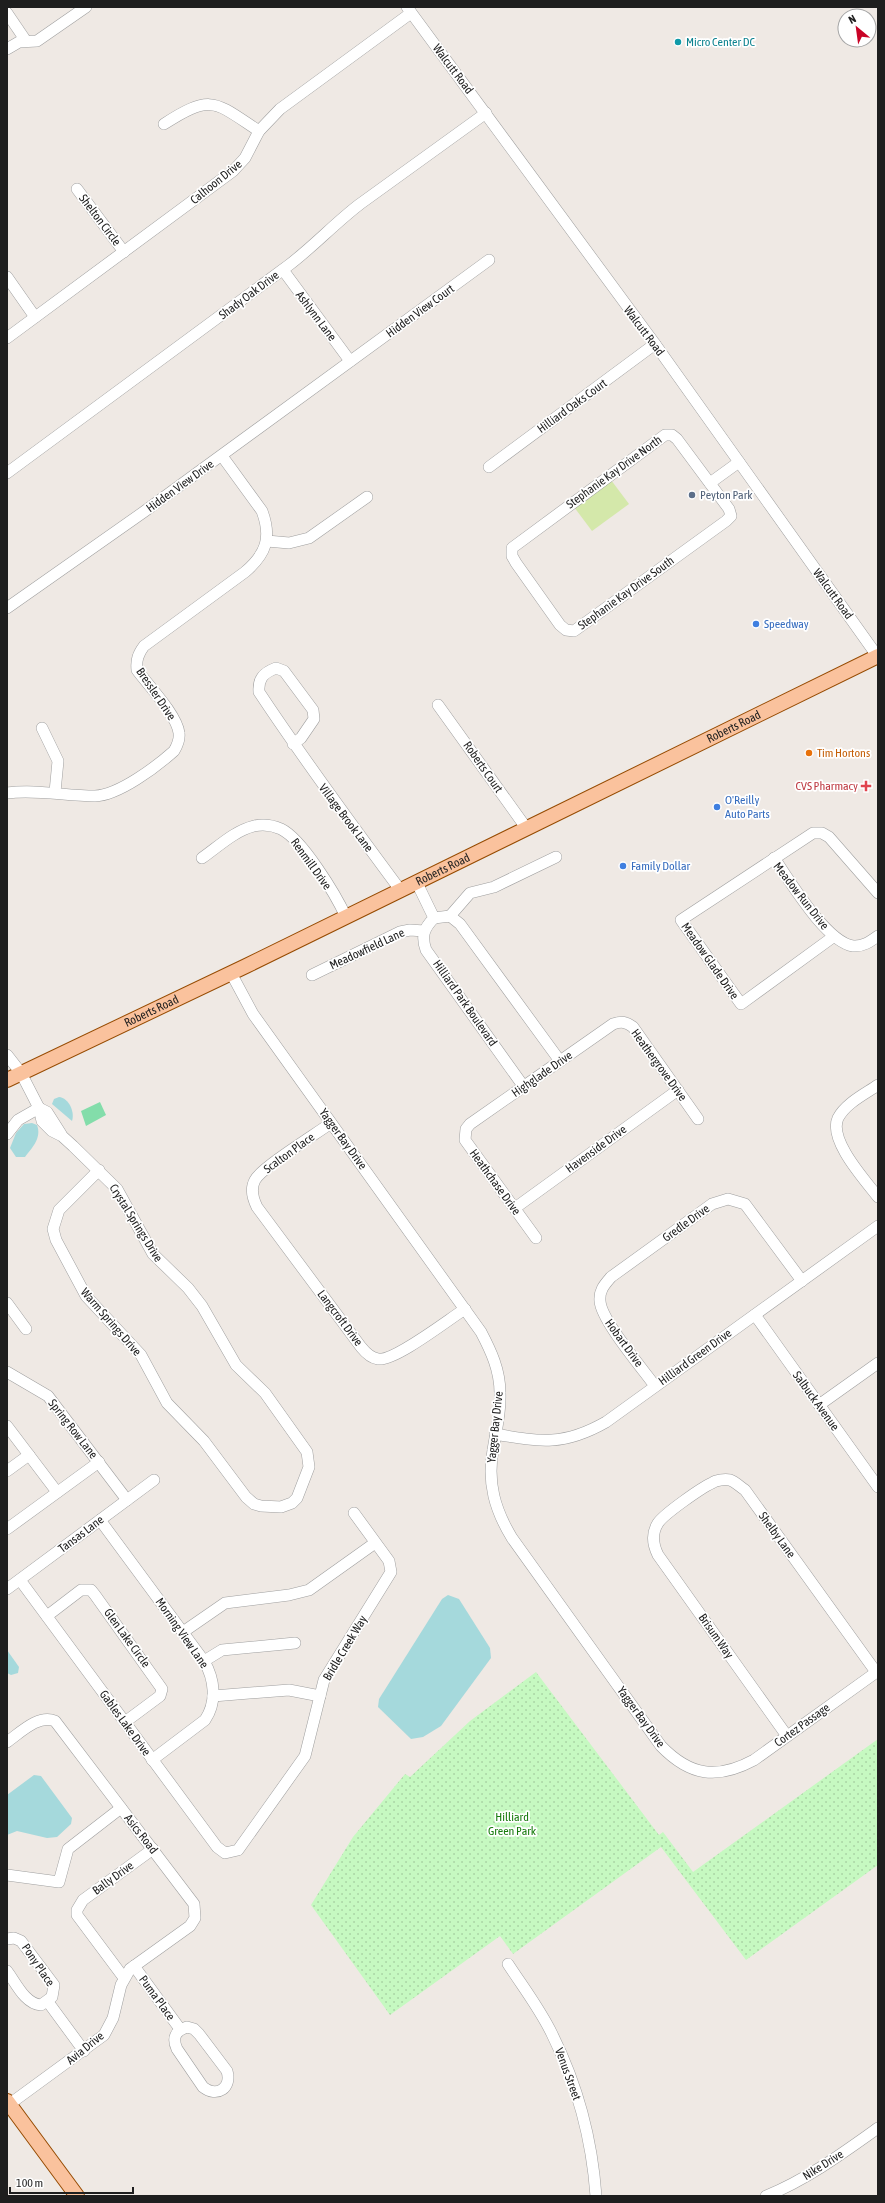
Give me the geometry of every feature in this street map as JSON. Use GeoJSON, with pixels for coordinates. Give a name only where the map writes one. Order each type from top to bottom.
{"type":"FeatureCollection","features":[{"type":"Feature","properties":{"kind":"main road","name":"Roberts Road"},"geometry":{"type":"LineString","coordinates":[[7,1080],[417,883],[878,657]]}},
{"type":"Feature","properties":{"kind":"main road"},"geometry":{"type":"LineString","coordinates":[[8,2104],[77,2196]]}},
{"type":"Feature","properties":{"kind":"street"},"geometry":{"type":"LineString","coordinates":[[7,49],[19,42],[37,41],[86,7]]}},
{"type":"Feature","properties":{"kind":"street","name":"Walcutt Road"},"geometry":{"type":"LineString","coordinates":[[409,10],[655,344],[878,657]]}},
{"type":"Feature","properties":{"kind":"street","name":"Calhoon Drive"},"geometry":{"type":"LineString","coordinates":[[7,338],[233,171],[245,158],[259,131],[280,109],[409,10]]}},
{"type":"Feature","properties":{"kind":"street"},"geometry":{"type":"LineString","coordinates":[[7,13],[26,41]]}},
{"type":"Feature","properties":{"kind":"street"},"geometry":{"type":"LineString","coordinates":[[164,124],[192,107],[211,103],[222,106],[259,131]]}},
{"type":"Feature","properties":{"kind":"street","name":"Shady Oak Drive"},"geometry":{"type":"LineString","coordinates":[[7,474],[283,270],[312,248],[360,204],[486,113]]}},
{"type":"Feature","properties":{"kind":"street","name":"Shelton Circle"},"geometry":{"type":"LineString","coordinates":[[77,189],[124,252]]}},
{"type":"Feature","properties":{"kind":"street","name":"Hidden View Court"},"geometry":{"type":"LineString","coordinates":[[350,361],[489,260]]}},
{"type":"Feature","properties":{"kind":"street","name":"Ashlynn Lane"},"geometry":{"type":"LineString","coordinates":[[283,270],[350,361]]}},
{"type":"Feature","properties":{"kind":"street"},"geometry":{"type":"LineString","coordinates":[[7,277],[35,317]]}},
{"type":"Feature","properties":{"kind":"street","name":"Hilliard Oaks Court"},"geometry":{"type":"LineString","coordinates":[[489,467],[655,344]]}},
{"type":"Feature","properties":{"kind":"street","name":"Hidden View Drive"},"geometry":{"type":"LineString","coordinates":[[7,608],[222,456],[350,361]]}},
{"type":"Feature","properties":{"kind":"street","name":"Stephanie Kay Drive North"},"geometry":{"type":"LineString","coordinates":[[511,552],[516,543],[665,435],[672,435],[677,439],[710,483]]}},
{"type":"Feature","properties":{"kind":"street"},"geometry":{"type":"LineString","coordinates":[[222,456],[262,511],[265,520],[267,541],[289,543],[309,538],[367,497]]}},
{"type":"Feature","properties":{"kind":"street"},"geometry":{"type":"LineString","coordinates":[[710,483],[739,462]]}},
{"type":"Feature","properties":{"kind":"street","name":"Stephanie Kay Drive South"},"geometry":{"type":"LineString","coordinates":[[511,552],[516,563],[560,625],[566,630],[574,631],[730,518],[729,509],[710,483]]}},
{"type":"Feature","properties":{"kind":"street","name":"Bressler Drive"},"geometry":{"type":"LineString","coordinates":[[7,793],[25,790],[96,796],[113,791],[163,761],[174,751],[179,734],[176,723],[137,670],[136,661],[138,653],[144,646],[245,572],[259,559],[267,541]]}},
{"type":"Feature","properties":{"kind":"street","name":"Village Brook Lane"},"geometry":{"type":"LineString","coordinates":[[293,744],[301,738],[314,718],[313,710],[284,671],[276,668],[262,676],[258,686],[259,692],[293,744],[400,891]]}},
{"type":"Feature","properties":{"kind":"street","name":"Roberts Court"},"geometry":{"type":"LineString","coordinates":[[438,705],[527,829]]}},
{"type":"Feature","properties":{"kind":"street"},"geometry":{"type":"LineString","coordinates":[[42,728],[58,761],[55,792]]}},
{"type":"Feature","properties":{"kind":"street","name":"Renmill Drive"},"geometry":{"type":"LineString","coordinates":[[202,858],[244,830],[268,825],[281,829],[300,844],[338,901],[346,917]]}},
{"type":"Feature","properties":{"kind":"street"},"geometry":{"type":"LineString","coordinates":[[774,858],[813,833],[822,833],[829,837],[878,893]]}},
{"type":"Feature","properties":{"kind":"street"},"geometry":{"type":"LineString","coordinates":[[424,931],[434,918],[450,916],[470,893],[494,887],[556,857]]}},
{"type":"Feature","properties":{"kind":"street","name":"Meadow Run Drive"},"geometry":{"type":"LineString","coordinates":[[728,889],[774,858],[812,911],[834,937],[853,946],[864,944],[878,936]]}},
{"type":"Feature","properties":{"kind":"street"},"geometry":{"type":"LineString","coordinates":[[417,883],[434,918]]}},
{"type":"Feature","properties":{"kind":"street","name":"Meadow Glade Drive"},"geometry":{"type":"LineString","coordinates":[[728,889],[681,920],[741,1004],[785,972]]}},
{"type":"Feature","properties":{"kind":"street"},"geometry":{"type":"LineString","coordinates":[[450,916],[460,924],[560,1061]]}},
{"type":"Feature","properties":{"kind":"street","name":"Meadowfield Lane"},"geometry":{"type":"LineString","coordinates":[[312,975],[400,932],[410,930],[424,931]]}},
{"type":"Feature","properties":{"kind":"street","name":"Hilliard Park Boulevard"},"geometry":{"type":"LineString","coordinates":[[424,931],[423,941],[426,950],[524,1087]]}},
{"type":"Feature","properties":{"kind":"street","name":"Meadow Run Drive"},"geometry":{"type":"LineString","coordinates":[[785,972],[834,937]]}},
{"type":"Feature","properties":{"kind":"street","name":"Yagger Bay Drive"},"geometry":{"type":"LineString","coordinates":[[231,973],[253,1014],[465,1309],[491,1351],[498,1372],[500,1392],[491,1465],[491,1484],[502,1521],[512,1538],[661,1746],[673,1758],[688,1768],[704,1772],[722,1773]]}},
{"type":"Feature","properties":{"kind":"street","name":"Heathergrove Drive"},"geometry":{"type":"LineString","coordinates":[[613,1024],[620,1022],[627,1023],[633,1027],[698,1119]]}},
{"type":"Feature","properties":{"kind":"street","name":"Highglade Drive"},"geometry":{"type":"LineString","coordinates":[[470,1124],[613,1024]]}},
{"type":"Feature","properties":{"kind":"street","name":"Crystal Springs Drive"},"geometry":{"type":"LineString","coordinates":[[7,1055],[21,1073],[39,1108],[42,1121],[52,1131],[62,1136],[117,1189],[153,1254],[188,1288],[202,1306],[236,1365],[265,1393],[307,1452],[309,1467],[297,1498],[292,1503],[281,1507]]}},
{"type":"Feature","properties":{"kind":"street"},"geometry":{"type":"LineString","coordinates":[[878,1085],[842,1112],[836,1125],[836,1132],[841,1146],[878,1198]]}},
{"type":"Feature","properties":{"kind":"street","name":"Havenside Drive"},"geometry":{"type":"LineString","coordinates":[[515,1208],[678,1090]]}},
{"type":"Feature","properties":{"kind":"street"},"geometry":{"type":"LineString","coordinates":[[7,1134],[18,1120],[39,1108]]}},
{"type":"Feature","properties":{"kind":"street","name":"Scalton Place"},"geometry":{"type":"LineString","coordinates":[[253,1188],[255,1180],[265,1169],[331,1122]]}},
{"type":"Feature","properties":{"kind":"street","name":"Heathchase Drive"},"geometry":{"type":"LineString","coordinates":[[470,1124],[466,1129],[465,1140],[536,1238]]}},
{"type":"Feature","properties":{"kind":"street","name":"Warm Springs Drive"},"geometry":{"type":"LineString","coordinates":[[99,1170],[64,1204],[54,1221],[53,1229],[56,1240],[73,1274],[91,1302],[141,1355],[164,1400],[173,1411],[204,1441],[246,1497],[254,1504],[261,1506],[281,1507]]}},
{"type":"Feature","properties":{"kind":"street","name":"Langcroft Drive"},"geometry":{"type":"LineString","coordinates":[[253,1188],[254,1200],[257,1207],[361,1347],[372,1357],[378,1360],[386,1359],[399,1354],[465,1309]]}},
{"type":"Feature","properties":{"kind":"street","name":"Gredle Drive"},"geometry":{"type":"LineString","coordinates":[[600,1296],[603,1285],[611,1277],[712,1204],[728,1199],[746,1204],[802,1281]]}},
{"type":"Feature","properties":{"kind":"street","name":"Hilliard Green Drive"},"geometry":{"type":"LineString","coordinates":[[496,1434],[549,1441],[568,1438],[588,1432],[606,1422],[878,1226]]}},
{"type":"Feature","properties":{"kind":"street","name":"Hobart Drive"},"geometry":{"type":"LineString","coordinates":[[600,1296],[601,1308],[605,1316],[655,1386]]}},
{"type":"Feature","properties":{"kind":"street"},"geometry":{"type":"LineString","coordinates":[[7,1303],[26,1329]]}},
{"type":"Feature","properties":{"kind":"street","name":"Salbuck Avenue"},"geometry":{"type":"LineString","coordinates":[[755,1315],[878,1487]]}},
{"type":"Feature","properties":{"kind":"street"},"geometry":{"type":"LineString","coordinates":[[819,1405],[878,1363]]}},
{"type":"Feature","properties":{"kind":"street","name":"Spring Row Lane"},"geometry":{"type":"LineString","coordinates":[[7,1372],[48,1396],[127,1500]]}},
{"type":"Feature","properties":{"kind":"street"},"geometry":{"type":"LineString","coordinates":[[7,1426],[57,1492]]}},
{"type":"Feature","properties":{"kind":"street"},"geometry":{"type":"LineString","coordinates":[[7,1471],[29,1455]]}},
{"type":"Feature","properties":{"kind":"street"},"geometry":{"type":"LineString","coordinates":[[7,1529],[99,1462]]}},
{"type":"Feature","properties":{"kind":"street","name":"Tansas Lane"},"geometry":{"type":"LineString","coordinates":[[7,1589],[154,1480]]}},
{"type":"Feature","properties":{"kind":"street","name":"Shelby Lane"},"geometry":{"type":"LineString","coordinates":[[654,1532],[658,1523],[665,1516],[712,1482],[729,1480],[738,1484],[745,1490],[877,1672]]}},
{"type":"Feature","properties":{"kind":"street","name":"Bridle Creek Way"},"geometry":{"type":"LineString","coordinates":[[238,1850],[305,1756],[324,1680],[391,1572],[389,1561],[354,1513]]}},
{"type":"Feature","properties":{"kind":"street","name":"Morning View Lane"},"geometry":{"type":"LineString","coordinates":[[100,1520],[204,1661],[212,1681],[213,1696],[209,1713],[205,1720],[152,1760]]}},
{"type":"Feature","properties":{"kind":"street","name":"Brisum Way"},"geometry":{"type":"LineString","coordinates":[[654,1532],[654,1547],[658,1555],[787,1736]]}},
{"type":"Feature","properties":{"kind":"street"},"geometry":{"type":"LineString","coordinates":[[183,1632],[225,1603],[294,1595],[310,1590],[375,1543]]}},
{"type":"Feature","properties":{"kind":"street","name":"Gables Lake Drive"},"geometry":{"type":"LineString","coordinates":[[20,1580],[217,1847],[225,1853],[238,1850]]}},
{"type":"Feature","properties":{"kind":"street","name":"Glen Lake Circle"},"geometry":{"type":"LineString","coordinates":[[47,1616],[81,1590],[91,1590],[95,1595],[162,1689],[160,1696],[125,1722]]}},
{"type":"Feature","properties":{"kind":"street"},"geometry":{"type":"LineString","coordinates":[[204,1661],[222,1650],[295,1643]]}},
{"type":"Feature","properties":{"kind":"street","name":"Cortez Passage"},"geometry":{"type":"LineString","coordinates":[[722,1773],[754,1760],[877,1672]]}},
{"type":"Feature","properties":{"kind":"street"},"geometry":{"type":"LineString","coordinates":[[213,1696],[288,1690],[320,1696]]}},
{"type":"Feature","properties":{"kind":"street","name":"Asics Road"},"geometry":{"type":"LineString","coordinates":[[7,1742],[40,1720],[48,1718],[54,1721],[194,1904],[195,1918],[190,1926],[134,1966],[124,1978]]}},
{"type":"Feature","properties":{"kind":"street"},"geometry":{"type":"LineString","coordinates":[[7,1875],[59,1882],[68,1849],[121,1808]]}},
{"type":"Feature","properties":{"kind":"street","name":"Bally Drive"},"geometry":{"type":"LineString","coordinates":[[124,1978],[78,1915],[77,1910],[83,1900],[153,1849]]}},
{"type":"Feature","properties":{"kind":"street","name":"Pony Place"},"geometry":{"type":"LineString","coordinates":[[7,1939],[14,1938],[21,1941],[54,1985],[52,1997],[48,2002],[41,2005],[34,2005],[28,2000],[7,1971]]}},
{"type":"Feature","properties":{"kind":"street","name":"Venus Street"},"geometry":{"type":"LineString","coordinates":[[508,1964],[552,2034],[573,2082],[589,2142],[596,2196]]}},
{"type":"Feature","properties":{"kind":"street","name":"Puma Place"},"geometry":{"type":"LineString","coordinates":[[134,1966],[180,2030]]}},
{"type":"Feature","properties":{"kind":"street","name":"Avia Drive"},"geometry":{"type":"LineString","coordinates":[[8,2104],[84,2051],[104,2035],[113,2018],[116,1998],[124,1978]]}},
{"type":"Feature","properties":{"kind":"street","name":"Pony Place"},"geometry":{"type":"LineString","coordinates":[[48,2002],[84,2051]]}},
{"type":"Feature","properties":{"kind":"street","name":"Puma Place"},"geometry":{"type":"LineString","coordinates":[[187,2027],[194,2029],[227,2071],[229,2078],[228,2085],[223,2090],[216,2093],[209,2092],[203,2087],[174,2042],[175,2035],[180,2030],[187,2027]]}},
{"type":"Feature","properties":{"kind":"street","name":"Nike Drive"},"geometry":{"type":"LineString","coordinates":[[766,2196],[798,2180],[828,2162],[878,2128]]}},
{"type":"Feature","properties":{"kind":"green space"},"geometry":{"type":"Polygon","coordinates":[[[611,480],[629,504],[592,531],[574,507],[611,480]]]}},
{"type":"Feature","properties":{"kind":"green space"},"geometry":{"type":"Polygon","coordinates":[[[100,1102],[106,1115],[86,1126],[81,1111],[100,1102]]]}},
{"type":"Feature","properties":{"kind":"green space","name":"Hilliard Green Park"},"geometry":{"type":"Polygon","coordinates":[[[536,1672],[659,1835],[663,1832],[693,1872],[878,1739],[878,1865],[746,1960],[661,1847],[513,1954],[500,1936],[390,2015],[311,1905],[353,1837],[405,1774],[410,1777],[470,1721],[536,1672]]]}},
{"type":"Feature","properties":{"kind":"water"},"geometry":{"type":"Polygon","coordinates":[[[59,1097],[66,1100],[70,1106],[73,1114],[72,1121],[52,1104],[54,1099],[59,1097]]]}},
{"type":"Feature","properties":{"kind":"water"},"geometry":{"type":"Polygon","coordinates":[[[32,1123],[37,1125],[38,1134],[36,1142],[25,1157],[16,1157],[10,1148],[16,1133],[24,1124],[32,1123]]]}},
{"type":"Feature","properties":{"kind":"water"},"geometry":{"type":"Polygon","coordinates":[[[448,1595],[459,1599],[490,1648],[491,1658],[441,1726],[423,1737],[411,1739],[378,1707],[379,1699],[442,1599],[448,1595]]]}},
{"type":"Feature","properties":{"kind":"water"},"geometry":{"type":"Polygon","coordinates":[[[7,1650],[19,1667],[18,1673],[11,1675],[7,1673],[7,1650]]]}},
{"type":"Feature","properties":{"kind":"water"},"geometry":{"type":"Polygon","coordinates":[[[34,1775],[41,1776],[72,1818],[71,1824],[57,1837],[47,1838],[17,1831],[7,1835],[7,1795],[34,1775]]]}},
{"type":"Feature","properties":{"kind":"place","name":"Micro Center DC"},"geometry":{"type":"Point","coordinates":[678,42]}},
{"type":"Feature","properties":{"kind":"place","name":"Peyton Park"},"geometry":{"type":"Point","coordinates":[692,495]}},
{"type":"Feature","properties":{"kind":"place","name":"Speedway"},"geometry":{"type":"Point","coordinates":[756,624]}},
{"type":"Feature","properties":{"kind":"place","name":"Tim Hortons"},"geometry":{"type":"Point","coordinates":[809,753]}},
{"type":"Feature","properties":{"kind":"place","name":"CVS Pharmacy"},"geometry":{"type":"Point","coordinates":[866,786]}},
{"type":"Feature","properties":{"kind":"place","name":"O'Reilly Auto Parts"},"geometry":{"type":"Point","coordinates":[717,807]}},
{"type":"Feature","properties":{"kind":"place","name":"Family Dollar"},"geometry":{"type":"Point","coordinates":[623,866]}}]}
